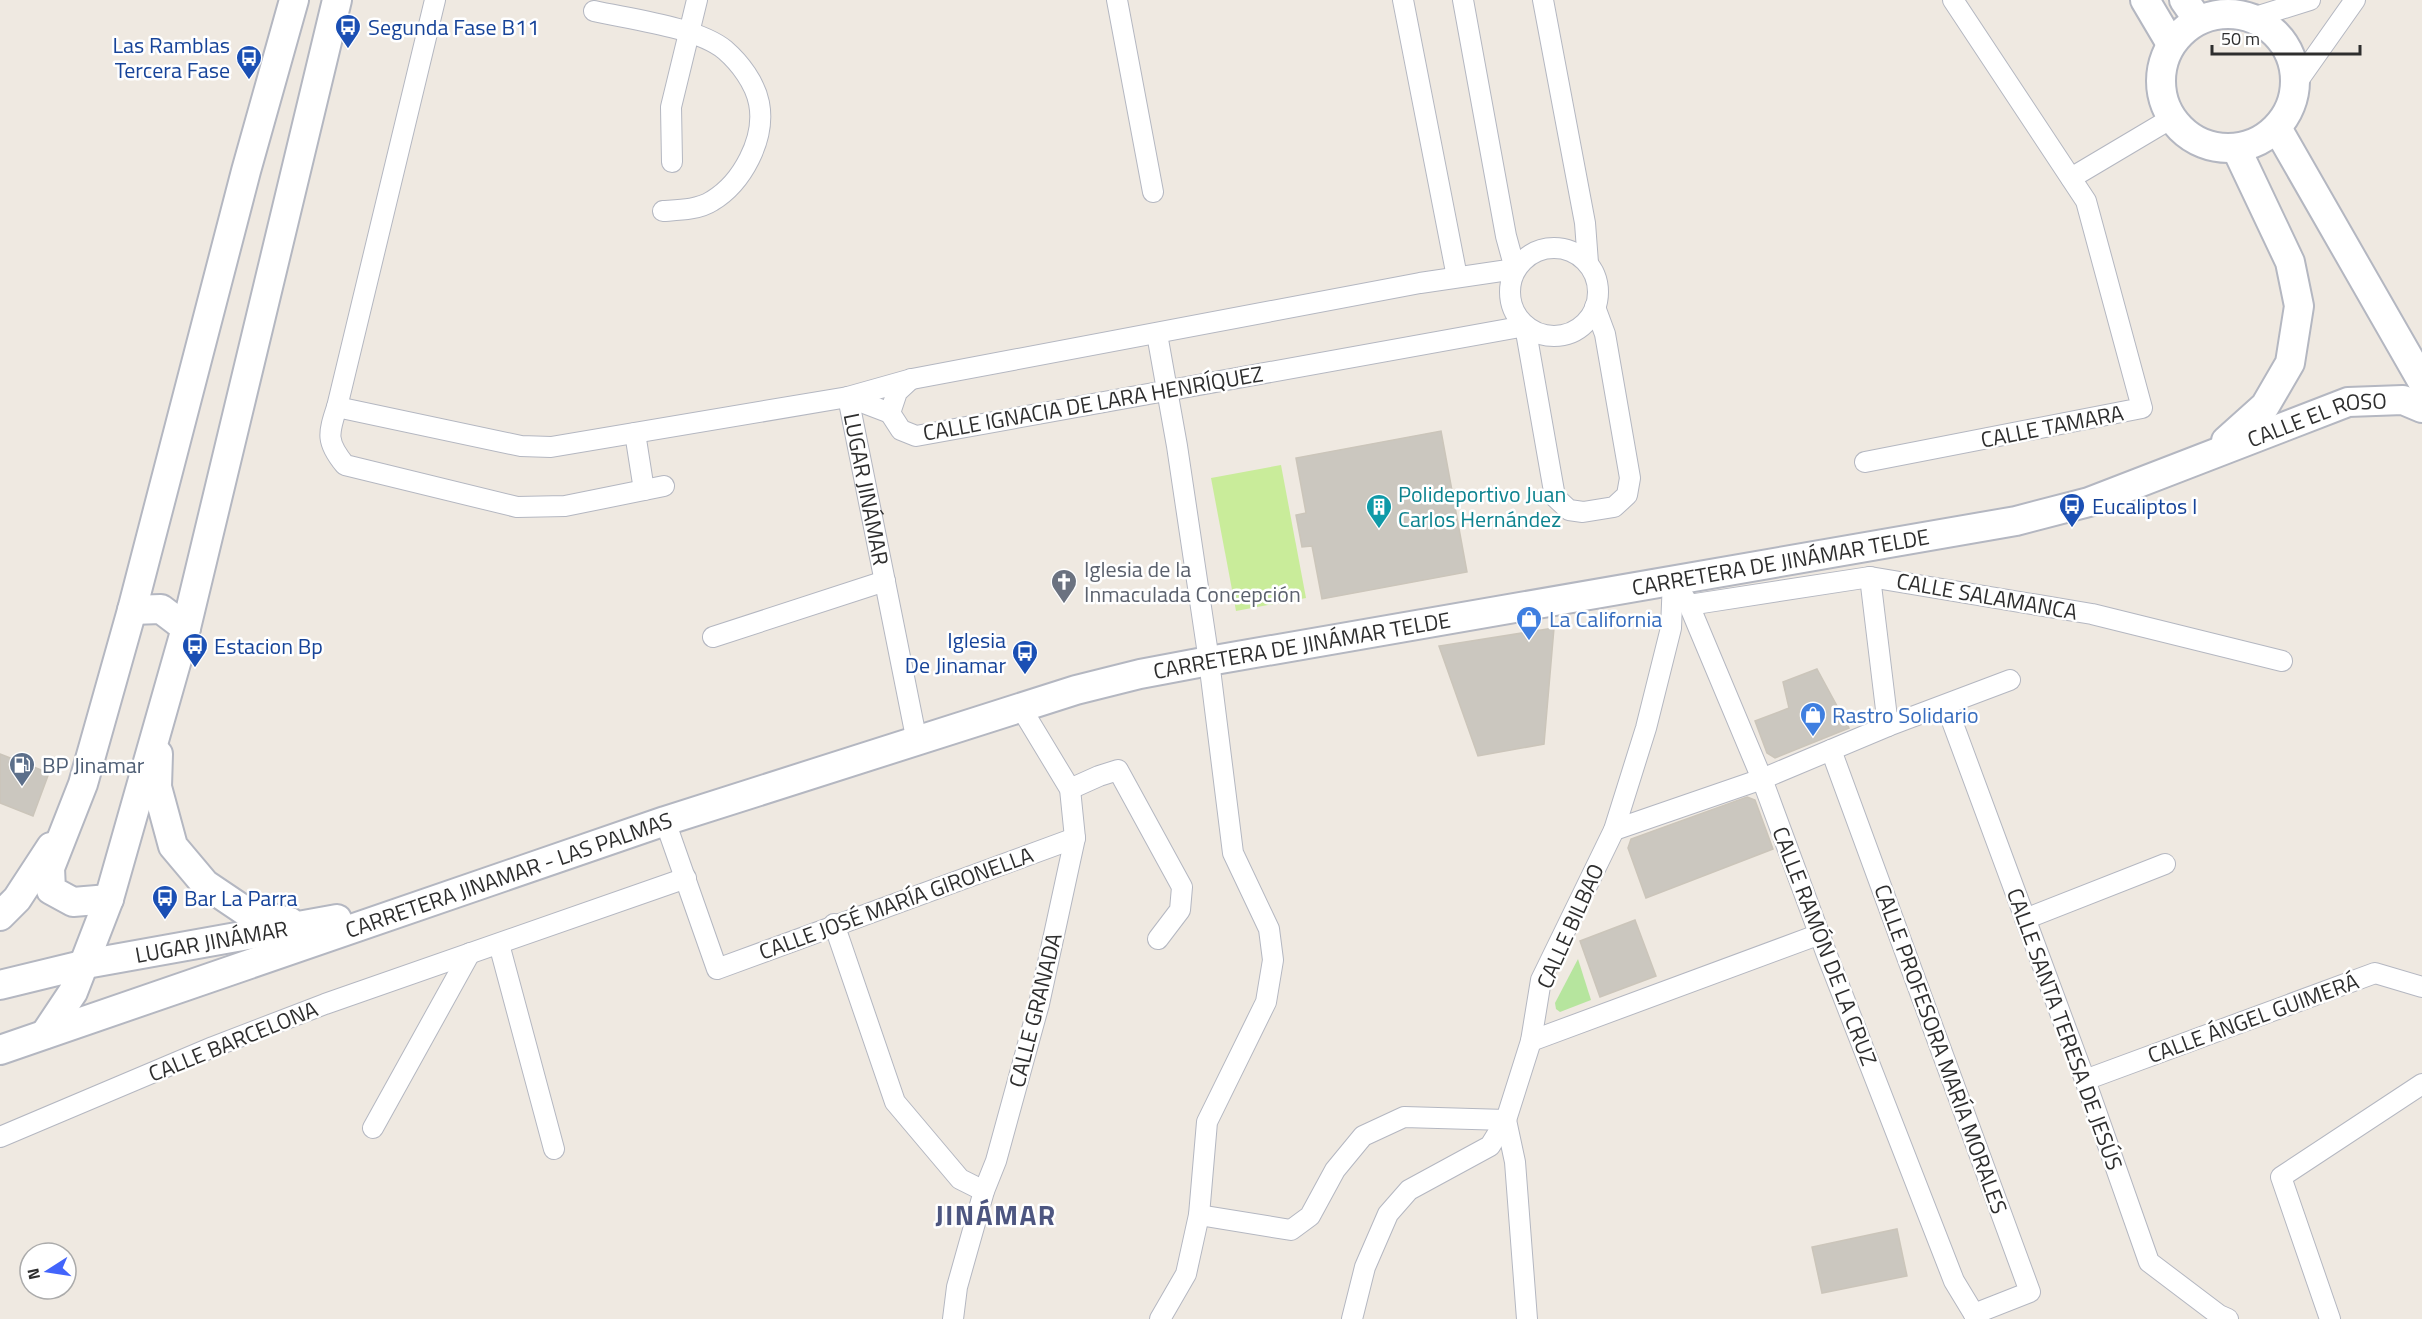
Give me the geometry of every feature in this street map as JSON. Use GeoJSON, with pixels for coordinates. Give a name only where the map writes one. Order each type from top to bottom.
{"type":"FeatureCollection","features":[{"type":"Feature","properties":{"kind":"main road"},"geometry":{"type":"LineString","coordinates":[[109,898],[73,902],[51,890],[50,867],[83,784],[132,610],[246,171],[294,0]]}},
{"type":"Feature","properties":{"kind":"main road"},"geometry":{"type":"LineString","coordinates":[[45,1034],[74,992],[109,898],[165,695],[186,628],[337,0]]}},
{"type":"Feature","properties":{"kind":"main road"},"geometry":{"type":"LineString","coordinates":[[2145,0],[2171,44]]}},
{"type":"Feature","properties":{"kind":"main road"},"geometry":{"type":"LineString","coordinates":[[2191,10],[2252,18],[2271,28],[2285,44],[2294,64],[2295,86],[2290,108],[2277,128],[2258,142],[2236,148],[2211,146],[2189,136],[2172,118],[2164,101],[2161,81],[2163,62],[2191,10]]}},
{"type":"Feature","properties":{"kind":"main road"},"geometry":{"type":"LineString","coordinates":[[2277,128],[2422,381]]}},
{"type":"Feature","properties":{"kind":"main road"},"geometry":{"type":"LineString","coordinates":[[2214,452],[2265,406],[2290,363],[2298,306],[2290,262],[2236,148]]}},
{"type":"Feature","properties":{"kind":"main road","name":"CALLE EL ROSO"},"geometry":{"type":"LineString","coordinates":[[2214,452],[2348,402],[2403,400],[2422,408]]}},
{"type":"Feature","properties":{"kind":"main road","name":"CARRETERA DE JINÁMAR TELDE"},"geometry":{"type":"LineString","coordinates":[[1021,708],[1076,690],[1140,674],[1209,661],[2016,521],[2089,502],[2214,452]]}},
{"type":"Feature","properties":{"kind":"main road"},"geometry":{"type":"LineString","coordinates":[[132,610],[161,609],[186,628]]}},
{"type":"Feature","properties":{"kind":"main road"},"geometry":{"type":"LineString","coordinates":[[165,695],[157,787],[173,846],[205,884],[248,912],[301,925]]}},
{"type":"Feature","properties":{"kind":"main road","name":"CARRETERA JINAMAR - LAS PALMAS"},"geometry":{"type":"LineString","coordinates":[[0,1050],[665,820],[1021,708]]}},
{"type":"Feature","properties":{"kind":"main road"},"geometry":{"type":"LineString","coordinates":[[0,916],[16,898],[64,828]]}},
{"type":"Feature","properties":{"kind":"main road","name":"LUGAR JINÁMAR"},"geometry":{"type":"LineString","coordinates":[[0,985],[86,964],[425,904]]}},
{"type":"Feature","properties":{"kind":"street"},"geometry":{"type":"LineString","coordinates":[[435,0],[337,407],[328,432],[333,450],[345,465],[518,507],[565,506],[664,486]]}},
{"type":"Feature","properties":{"kind":"street"},"geometry":{"type":"LineString","coordinates":[[672,162],[671,107],[697,0]]}},
{"type":"Feature","properties":{"kind":"street"},"geometry":{"type":"LineString","coordinates":[[1117,0],[1153,192]]}},
{"type":"Feature","properties":{"kind":"street"},"geometry":{"type":"LineString","coordinates":[[1403,0],[1457,277]]}},
{"type":"Feature","properties":{"kind":"street"},"geometry":{"type":"LineString","coordinates":[[1463,0],[1506,236],[1515,269]]}},
{"type":"Feature","properties":{"kind":"street"},"geometry":{"type":"LineString","coordinates":[[1525,326],[1544,335],[1565,334],[1583,324],[1595,307],[1598,292],[1588,263],[1585,223],[1543,0]]}},
{"type":"Feature","properties":{"kind":"street","name":"CALLE TAMARA"},"geometry":{"type":"LineString","coordinates":[[1865,462],[2142,408],[2086,201],[1953,0]]}},
{"type":"Feature","properties":{"kind":"street"},"geometry":{"type":"LineString","coordinates":[[2252,18],[2310,0]]}},
{"type":"Feature","properties":{"kind":"street"},"geometry":{"type":"LineString","coordinates":[[2295,86],[2355,0]]}},
{"type":"Feature","properties":{"kind":"street"},"geometry":{"type":"LineString","coordinates":[[594,11],[689,32],[723,49],[745,71],[759,103],[759,128],[753,150],[735,183],[711,202],[687,209],[663,211]]}},
{"type":"Feature","properties":{"kind":"street"},"geometry":{"type":"LineString","coordinates":[[2071,178],[2172,118]]}},
{"type":"Feature","properties":{"kind":"street"},"geometry":{"type":"LineString","coordinates":[[1588,263],[1570,250],[1550,247],[1530,254],[1515,269],[1509,289],[1513,309],[1525,326],[1555,497],[1569,510],[1583,512],[1614,507],[1627,495],[1630,478],[1605,334],[1595,307]]}},
{"type":"Feature","properties":{"kind":"street"},"geometry":{"type":"LineString","coordinates":[[337,407],[522,446],[551,447],[848,398],[912,379],[1457,277],[1515,269]]}},
{"type":"Feature","properties":{"kind":"street","name":"CALLE IGNACIA DE LARA HENRÍQUEZ"},"geometry":{"type":"LineString","coordinates":[[912,379],[897,392],[890,413],[901,430],[916,436],[1525,326]]}},
{"type":"Feature","properties":{"kind":"street"},"geometry":{"type":"LineString","coordinates":[[1157,334],[1209,661],[1233,853],[1269,929],[1273,960],[1266,1002],[1207,1122],[1199,1215],[1186,1274],[1160,1319]]}},
{"type":"Feature","properties":{"kind":"street"},"geometry":{"type":"LineString","coordinates":[[848,398],[890,413]]}},
{"type":"Feature","properties":{"kind":"street","name":"LUGAR JINÁMAR"},"geometry":{"type":"LineString","coordinates":[[848,398],[916,742]]}},
{"type":"Feature","properties":{"kind":"street"},"geometry":{"type":"LineString","coordinates":[[635,433],[644,490]]}},
{"type":"Feature","properties":{"kind":"street"},"geometry":{"type":"LineString","coordinates":[[1870,577],[1888,726]]}},
{"type":"Feature","properties":{"kind":"street","name":"CALLE SALAMANCA"},"geometry":{"type":"LineString","coordinates":[[1689,605],[1870,577],[2092,614],[2282,661]]}},
{"type":"Feature","properties":{"kind":"street","name":"CALLE RAMÓN DE LA CRUZ"},"geometry":{"type":"LineString","coordinates":[[1673,580],[1689,605],[1762,779],[1954,1281],[1976,1316]]}},
{"type":"Feature","properties":{"kind":"street","name":"CALLE BILBAO"},"geometry":{"type":"LineString","coordinates":[[1352,1319],[1365,1268],[1388,1214],[1409,1190],[1490,1146],[1506,1120],[1531,1041],[1541,980],[1614,830],[1646,728],[1671,628],[1673,580]]}},
{"type":"Feature","properties":{"kind":"street","name":"LUGAR JINÁMAR"},"geometry":{"type":"LineString","coordinates":[[713,637],[885,581]]}},
{"type":"Feature","properties":{"kind":"street"},"geometry":{"type":"LineString","coordinates":[[1614,830],[1762,779],[1888,726],[2010,680]]}},
{"type":"Feature","properties":{"kind":"street","name":"CALLE SANTA TERESA DE JESÚS"},"geometry":{"type":"LineString","coordinates":[[1946,705],[2085,1080],[2149,1262],[2219,1315],[2228,1319]]}},
{"type":"Feature","properties":{"kind":"street","name":"CALLE GRANADA"},"geometry":{"type":"LineString","coordinates":[[953,1319],[957,1287],[984,1191],[996,1161],[1039,1004],[1075,838],[1070,789],[1021,708]]}},
{"type":"Feature","properties":{"kind":"street","name":"CALLE PROFESORA MARÍA MORALES"},"geometry":{"type":"LineString","coordinates":[[1831,750],[2030,1292],[1976,1316]]}},
{"type":"Feature","properties":{"kind":"street"},"geometry":{"type":"LineString","coordinates":[[1070,789],[1118,770],[1182,888],[1180,910],[1158,939]]}},
{"type":"Feature","properties":{"kind":"street"},"geometry":{"type":"LineString","coordinates":[[665,820],[686,878]]}},
{"type":"Feature","properties":{"kind":"street","name":"CALLE JOSÉ MARÍA GIRONELLA"},"geometry":{"type":"LineString","coordinates":[[686,878],[717,969],[834,924],[1075,838]]}},
{"type":"Feature","properties":{"kind":"street"},"geometry":{"type":"LineString","coordinates":[[2025,919],[2165,864]]}},
{"type":"Feature","properties":{"kind":"street","name":"CALLE BARCELONA"},"geometry":{"type":"LineString","coordinates":[[0,1137],[213,1047],[325,1004],[686,878]]}},
{"type":"Feature","properties":{"kind":"street"},"geometry":{"type":"LineString","coordinates":[[834,924],[895,1102],[960,1179],[984,1191]]}},
{"type":"Feature","properties":{"kind":"street"},"geometry":{"type":"LineString","coordinates":[[1531,1041],[1820,934]]}},
{"type":"Feature","properties":{"kind":"street"},"geometry":{"type":"LineString","coordinates":[[499,944],[554,1149]]}},
{"type":"Feature","properties":{"kind":"street"},"geometry":{"type":"LineString","coordinates":[[373,1128],[470,953]]}},
{"type":"Feature","properties":{"kind":"street","name":"CALLE ÁNGEL GUIMERÁ"},"geometry":{"type":"LineString","coordinates":[[2085,1080],[2374,973],[2422,987]]}},
{"type":"Feature","properties":{"kind":"street"},"geometry":{"type":"LineString","coordinates":[[2331,1319],[2281,1177],[2422,1084]]}},
{"type":"Feature","properties":{"kind":"street"},"geometry":{"type":"LineString","coordinates":[[1199,1215],[1291,1230],[1310,1216],[1335,1170],[1363,1136],[1404,1117],[1506,1120],[1515,1162],[1527,1319]]}},
{"type":"Feature","properties":{"kind":"green space"},"geometry":{"type":"Polygon","coordinates":[[[1281,465],[1306,598],[1236,611],[1211,478],[1281,465]]]}},
{"type":"Feature","properties":{"kind":"green space"},"geometry":{"type":"Polygon","coordinates":[[[1578,959],[1591,1000],[1560,1012],[1556,1009],[1555,1003],[1578,959]]]}},
{"type":"Feature","properties":{"kind":"building","name":"Polideportivo Juan Carlos Hernández"},"geometry":{"type":"Polygon","coordinates":[[[1441,431],[1467,572],[1322,599],[1312,546],[1302,547],[1296,515],[1306,513],[1296,458],[1441,431]]]}},
{"type":"Feature","properties":{"kind":"building"},"geometry":{"type":"Polygon","coordinates":[[[1554,628],[1544,744],[1478,756],[1439,646],[1554,628]]]}},
{"type":"Feature","properties":{"kind":"building"},"geometry":{"type":"Polygon","coordinates":[[[1817,669],[1849,728],[1775,758],[1767,753],[1755,721],[1789,708],[1783,682],[1817,669]]]}},
{"type":"Feature","properties":{"kind":"building","name":"BP Jinamar"},"geometry":{"type":"Polygon","coordinates":[[[0,754],[49,773],[33,816],[0,803],[0,754]]]}},
{"type":"Feature","properties":{"kind":"building"},"geometry":{"type":"Polygon","coordinates":[[[1747,797],[1755,800],[1773,849],[1646,898],[1628,848],[1631,839],[1747,797]]]}},
{"type":"Feature","properties":{"kind":"building"},"geometry":{"type":"Polygon","coordinates":[[[1635,920],[1656,976],[1600,997],[1580,941],[1635,920]]]}},
{"type":"Feature","properties":{"kind":"building"},"geometry":{"type":"Polygon","coordinates":[[[1897,1229],[1907,1276],[1822,1293],[1812,1247],[1897,1229]]]}},
{"type":"Feature","properties":{"kind":"place","name":"Segunda Fase B11"},"geometry":{"type":"Point","coordinates":[348,50]}},
{"type":"Feature","properties":{"kind":"place","name":"Las Ramblas Tercera Fase"},"geometry":{"type":"Point","coordinates":[249,81]}},
{"type":"Feature","properties":{"kind":"place","name":"Eucaliptos I"},"geometry":{"type":"Point","coordinates":[2072,529]}},
{"type":"Feature","properties":{"kind":"place","name":"Polideportivo Juan Carlos Hernández"},"geometry":{"type":"Point","coordinates":[1379,530]}},
{"type":"Feature","properties":{"kind":"place","name":"Iglesia de la Inmaculada Concepción"},"geometry":{"type":"Point","coordinates":[1064,605]}},
{"type":"Feature","properties":{"kind":"place","name":"La California"},"geometry":{"type":"Point","coordinates":[1529,642]}},
{"type":"Feature","properties":{"kind":"place","name":"Estacion Bp"},"geometry":{"type":"Point","coordinates":[195,669]}},
{"type":"Feature","properties":{"kind":"place","name":"Iglesia De Jinamar"},"geometry":{"type":"Point","coordinates":[1025,676]}},
{"type":"Feature","properties":{"kind":"place","name":"Rastro Solidario"},"geometry":{"type":"Point","coordinates":[1813,738]}},
{"type":"Feature","properties":{"kind":"place","name":"BP Jinamar"},"geometry":{"type":"Point","coordinates":[22,788]}},
{"type":"Feature","properties":{"kind":"place","name":"Bar La Parra"},"geometry":{"type":"Point","coordinates":[165,921]}},
{"type":"Feature","properties":{"kind":"district","name":"JINÁMAR"},"geometry":{"type":"Point","coordinates":[996,1215]}}]}
